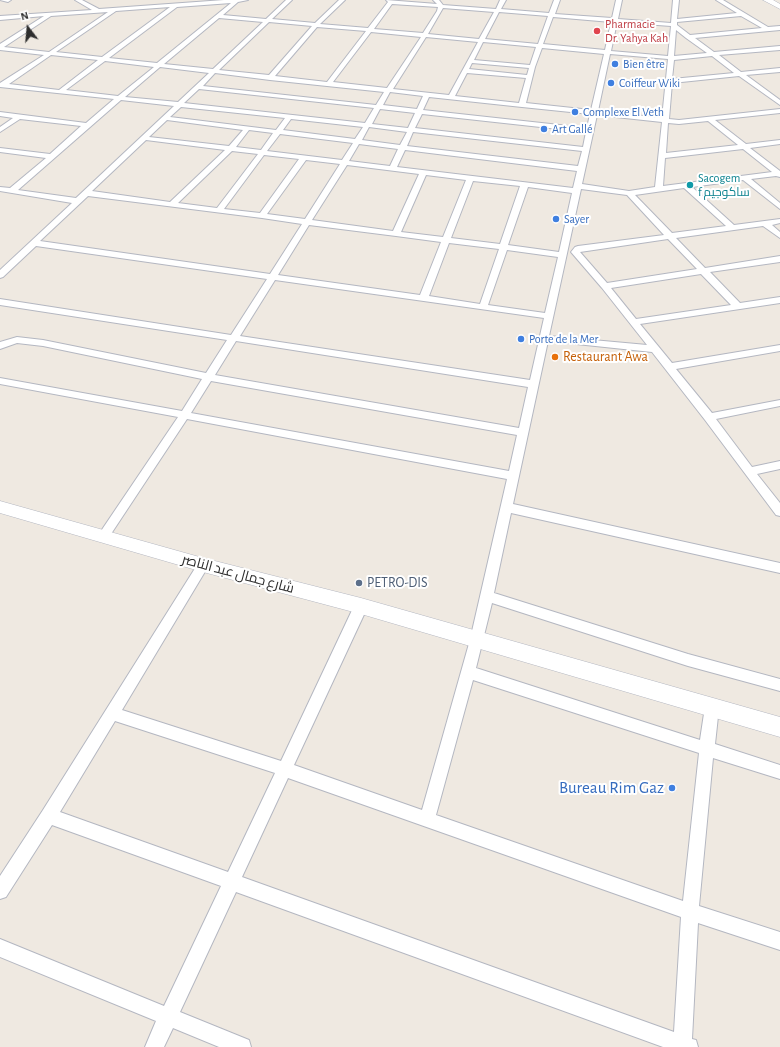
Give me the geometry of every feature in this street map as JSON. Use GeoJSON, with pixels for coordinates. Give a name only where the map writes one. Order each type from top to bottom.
{"type":"FeatureCollection","features":[{"type":"Feature","properties":{"kind":"main road"},"geometry":{"type":"LineString","coordinates":[[767,0],[778,5]]}},
{"type":"Feature","properties":{"kind":"main road","name":"شارع جمال عبد الناصر"},"geometry":{"type":"LineString","coordinates":[[0,507],[203,565],[361,606],[780,727]]}},
{"type":"Feature","properties":{"kind":"street"},"geometry":{"type":"LineString","coordinates":[[78,0],[89,7],[100,11]]}},
{"type":"Feature","properties":{"kind":"street"},"geometry":{"type":"LineString","coordinates":[[137,0],[147,8]]}},
{"type":"Feature","properties":{"kind":"street"},"geometry":{"type":"LineString","coordinates":[[12,191],[234,0]]}},
{"type":"Feature","properties":{"kind":"street"},"geometry":{"type":"LineString","coordinates":[[0,18],[245,0]]}},
{"type":"Feature","properties":{"kind":"street"},"geometry":{"type":"LineString","coordinates":[[0,275],[289,0]]}},
{"type":"Feature","properties":{"kind":"street"},"geometry":{"type":"LineString","coordinates":[[270,78],[315,26],[342,0]]}},
{"type":"Feature","properties":{"kind":"street"},"geometry":{"type":"LineString","coordinates":[[451,98],[503,0]]}},
{"type":"Feature","properties":{"kind":"street"},"geometry":{"type":"LineString","coordinates":[[522,105],[532,67],[557,0]]}},
{"type":"Feature","properties":{"kind":"street"},"geometry":{"type":"LineString","coordinates":[[427,820],[476,640],[590,130],[592,113],[619,0]]}},
{"type":"Feature","properties":{"kind":"street"},"geometry":{"type":"LineString","coordinates":[[659,189],[676,0]]}},
{"type":"Feature","properties":{"kind":"street"},"geometry":{"type":"LineString","coordinates":[[719,0],[767,29]]}},
{"type":"Feature","properties":{"kind":"street"},"geometry":{"type":"LineString","coordinates":[[329,84],[390,1],[439,3],[498,10],[674,23],[742,14]]}},
{"type":"Feature","properties":{"kind":"street"},"geometry":{"type":"LineString","coordinates":[[439,3],[460,1]]}},
{"type":"Feature","properties":{"kind":"street"},"geometry":{"type":"LineString","coordinates":[[103,537],[184,416],[357,143],[388,91],[440,11],[439,3]]}},
{"type":"Feature","properties":{"kind":"street"},"geometry":{"type":"LineString","coordinates":[[61,92],[175,6]]}},
{"type":"Feature","properties":{"kind":"street"},"geometry":{"type":"LineString","coordinates":[[1,85],[50,54],[113,10]]}},
{"type":"Feature","properties":{"kind":"street"},"geometry":{"type":"LineString","coordinates":[[0,47],[50,15]]}},
{"type":"Feature","properties":{"kind":"street"},"geometry":{"type":"LineString","coordinates":[[217,16],[670,58],[780,48]]}},
{"type":"Feature","properties":{"kind":"street"},"geometry":{"type":"LineString","coordinates":[[674,23],[688,37],[780,103]]}},
{"type":"Feature","properties":{"kind":"street"},"geometry":{"type":"LineString","coordinates":[[688,37],[780,28]]}},
{"type":"Feature","properties":{"kind":"street"},"geometry":{"type":"LineString","coordinates":[[0,47],[103,60],[665,121],[679,122],[780,111]]}},
{"type":"Feature","properties":{"kind":"street"},"geometry":{"type":"LineString","coordinates":[[471,61],[532,67]]}},
{"type":"Feature","properties":{"kind":"street"},"geometry":{"type":"LineString","coordinates":[[668,82],[780,70]]}},
{"type":"Feature","properties":{"kind":"street"},"geometry":{"type":"LineString","coordinates":[[466,71],[530,77]]}},
{"type":"Feature","properties":{"kind":"street"},"geometry":{"type":"LineString","coordinates":[[242,80],[247,75]]}},
{"type":"Feature","properties":{"kind":"street"},"geometry":{"type":"LineString","coordinates":[[1,85],[179,104],[224,112],[290,116],[585,149]]}},
{"type":"Feature","properties":{"kind":"street"},"geometry":{"type":"LineString","coordinates":[[197,87],[234,89],[378,108],[590,130]]}},
{"type":"Feature","properties":{"kind":"street"},"geometry":{"type":"LineString","coordinates":[[224,112],[234,89]]}},
{"type":"Feature","properties":{"kind":"street"},"geometry":{"type":"LineString","coordinates":[[393,168],[427,95]]}},
{"type":"Feature","properties":{"kind":"street"},"geometry":{"type":"LineString","coordinates":[[165,118],[224,112],[247,129],[581,169]]}},
{"type":"Feature","properties":{"kind":"street"},"geometry":{"type":"LineString","coordinates":[[0,114],[87,125]]}},
{"type":"Feature","properties":{"kind":"street"},"geometry":{"type":"LineString","coordinates":[[219,210],[279,133],[290,116]]}},
{"type":"Feature","properties":{"kind":"street"},"geometry":{"type":"LineString","coordinates":[[0,130],[18,117]]}},
{"type":"Feature","properties":{"kind":"street"},"geometry":{"type":"LineString","coordinates":[[710,119],[780,174]]}},
{"type":"Feature","properties":{"kind":"street"},"geometry":{"type":"LineString","coordinates":[[172,204],[231,148],[247,129]]}},
{"type":"Feature","properties":{"kind":"street"},"geometry":{"type":"LineString","coordinates":[[144,138],[470,178],[629,193],[780,174]]}},
{"type":"Feature","properties":{"kind":"street"},"geometry":{"type":"LineString","coordinates":[[662,156],[780,142]]}},
{"type":"Feature","properties":{"kind":"street"},"geometry":{"type":"LineString","coordinates":[[0,150],[51,156]]}},
{"type":"Feature","properties":{"kind":"street"},"geometry":{"type":"LineString","coordinates":[[262,216],[304,157]]}},
{"type":"Feature","properties":{"kind":"street"},"geometry":{"type":"LineString","coordinates":[[396,234],[424,172]]}},
{"type":"Feature","properties":{"kind":"street"},"geometry":{"type":"LineString","coordinates":[[423,298],[470,178]]}},
{"type":"Feature","properties":{"kind":"street"},"geometry":{"type":"LineString","coordinates":[[745,178],[780,207]]}},
{"type":"Feature","properties":{"kind":"street"},"geometry":{"type":"LineString","coordinates":[[483,307],[524,184]]}},
{"type":"Feature","properties":{"kind":"street"},"geometry":{"type":"LineString","coordinates":[[686,186],[733,228]]}},
{"type":"Feature","properties":{"kind":"street"},"geometry":{"type":"LineString","coordinates":[[0,189],[77,202]]}},
{"type":"Feature","properties":{"kind":"street"},"geometry":{"type":"LineString","coordinates":[[86,193],[562,255]]}},
{"type":"Feature","properties":{"kind":"street"},"geometry":{"type":"LineString","coordinates":[[629,193],[737,306]]}},
{"type":"Feature","properties":{"kind":"street"},"geometry":{"type":"LineString","coordinates":[[780,221],[576,250],[577,254],[634,322],[780,512]]}},
{"type":"Feature","properties":{"kind":"street"},"geometry":{"type":"LineString","coordinates":[[765,223],[780,236]]}},
{"type":"Feature","properties":{"kind":"street"},"geometry":{"type":"LineString","coordinates":[[34,243],[548,316]]}},
{"type":"Feature","properties":{"kind":"street"},"geometry":{"type":"LineString","coordinates":[[605,286],[780,259]]}},
{"type":"Feature","properties":{"kind":"street"},"geometry":{"type":"LineString","coordinates":[[634,322],[780,300]]}},
{"type":"Feature","properties":{"kind":"street"},"geometry":{"type":"LineString","coordinates":[[0,302],[533,384]]}},
{"type":"Feature","properties":{"kind":"street"},"geometry":{"type":"LineString","coordinates":[[544,338],[655,349]]}},
{"type":"Feature","properties":{"kind":"street"},"geometry":{"type":"LineString","coordinates":[[0,346],[5,342],[17,340],[43,344],[209,377],[523,432]]}},
{"type":"Feature","properties":{"kind":"street"},"geometry":{"type":"LineString","coordinates":[[669,367],[776,348],[780,357]]}},
{"type":"Feature","properties":{"kind":"street"},"geometry":{"type":"LineString","coordinates":[[0,381],[513,476]]}},
{"type":"Feature","properties":{"kind":"street"},"geometry":{"type":"LineString","coordinates":[[708,417],[780,403]]}},
{"type":"Feature","properties":{"kind":"street"},"geometry":{"type":"LineString","coordinates":[[750,471],[780,465]]}},
{"type":"Feature","properties":{"kind":"street"},"geometry":{"type":"LineString","coordinates":[[506,507],[780,568]]}},
{"type":"Feature","properties":{"kind":"street"},"geometry":{"type":"LineString","coordinates":[[0,891],[49,816],[203,565]]}},
{"type":"Feature","properties":{"kind":"street"},"geometry":{"type":"LineString","coordinates":[[486,596],[688,660],[780,685]]}},
{"type":"Feature","properties":{"kind":"street"},"geometry":{"type":"LineString","coordinates":[[154,1047],[361,606]]}},
{"type":"Feature","properties":{"kind":"street"},"geometry":{"type":"LineString","coordinates":[[468,672],[706,750],[780,772]]}},
{"type":"Feature","properties":{"kind":"street"},"geometry":{"type":"LineString","coordinates":[[49,816],[684,1046],[690,912],[706,750],[712,707]]}},
{"type":"Feature","properties":{"kind":"street"},"geometry":{"type":"LineString","coordinates":[[112,713],[284,769],[690,912],[780,941]]}},
{"type":"Feature","properties":{"kind":"street"},"geometry":{"type":"LineString","coordinates":[[0,948],[242,1047]]}},
{"type":"Feature","properties":{"kind":"place","name":"Pharmacie Dr. Yahya Kah"},"geometry":{"type":"Point","coordinates":[597,31]}},
{"type":"Feature","properties":{"kind":"place","name":"Bien être"},"geometry":{"type":"Point","coordinates":[615,64]}},
{"type":"Feature","properties":{"kind":"place","name":"Coiffeur Wiki"},"geometry":{"type":"Point","coordinates":[611,83]}},
{"type":"Feature","properties":{"kind":"place","name":"Complexe El Veth"},"geometry":{"type":"Point","coordinates":[575,112]}},
{"type":"Feature","properties":{"kind":"place","name":"Art Gallé"},"geometry":{"type":"Point","coordinates":[544,129]}},
{"type":"Feature","properties":{"kind":"place","name":"Sacogem f ساكوجيم"},"geometry":{"type":"Point","coordinates":[690,185]}},
{"type":"Feature","properties":{"kind":"place","name":"Sayer"},"geometry":{"type":"Point","coordinates":[556,219]}},
{"type":"Feature","properties":{"kind":"place","name":"Porte de la Mer"},"geometry":{"type":"Point","coordinates":[521,339]}},
{"type":"Feature","properties":{"kind":"place","name":"Restaurant Awa"},"geometry":{"type":"Point","coordinates":[555,357]}},
{"type":"Feature","properties":{"kind":"place","name":"PETRO-DIS"},"geometry":{"type":"Point","coordinates":[359,583]}},
{"type":"Feature","properties":{"kind":"place","name":"Bureau Rim Gaz"},"geometry":{"type":"Point","coordinates":[672,788]}}]}
